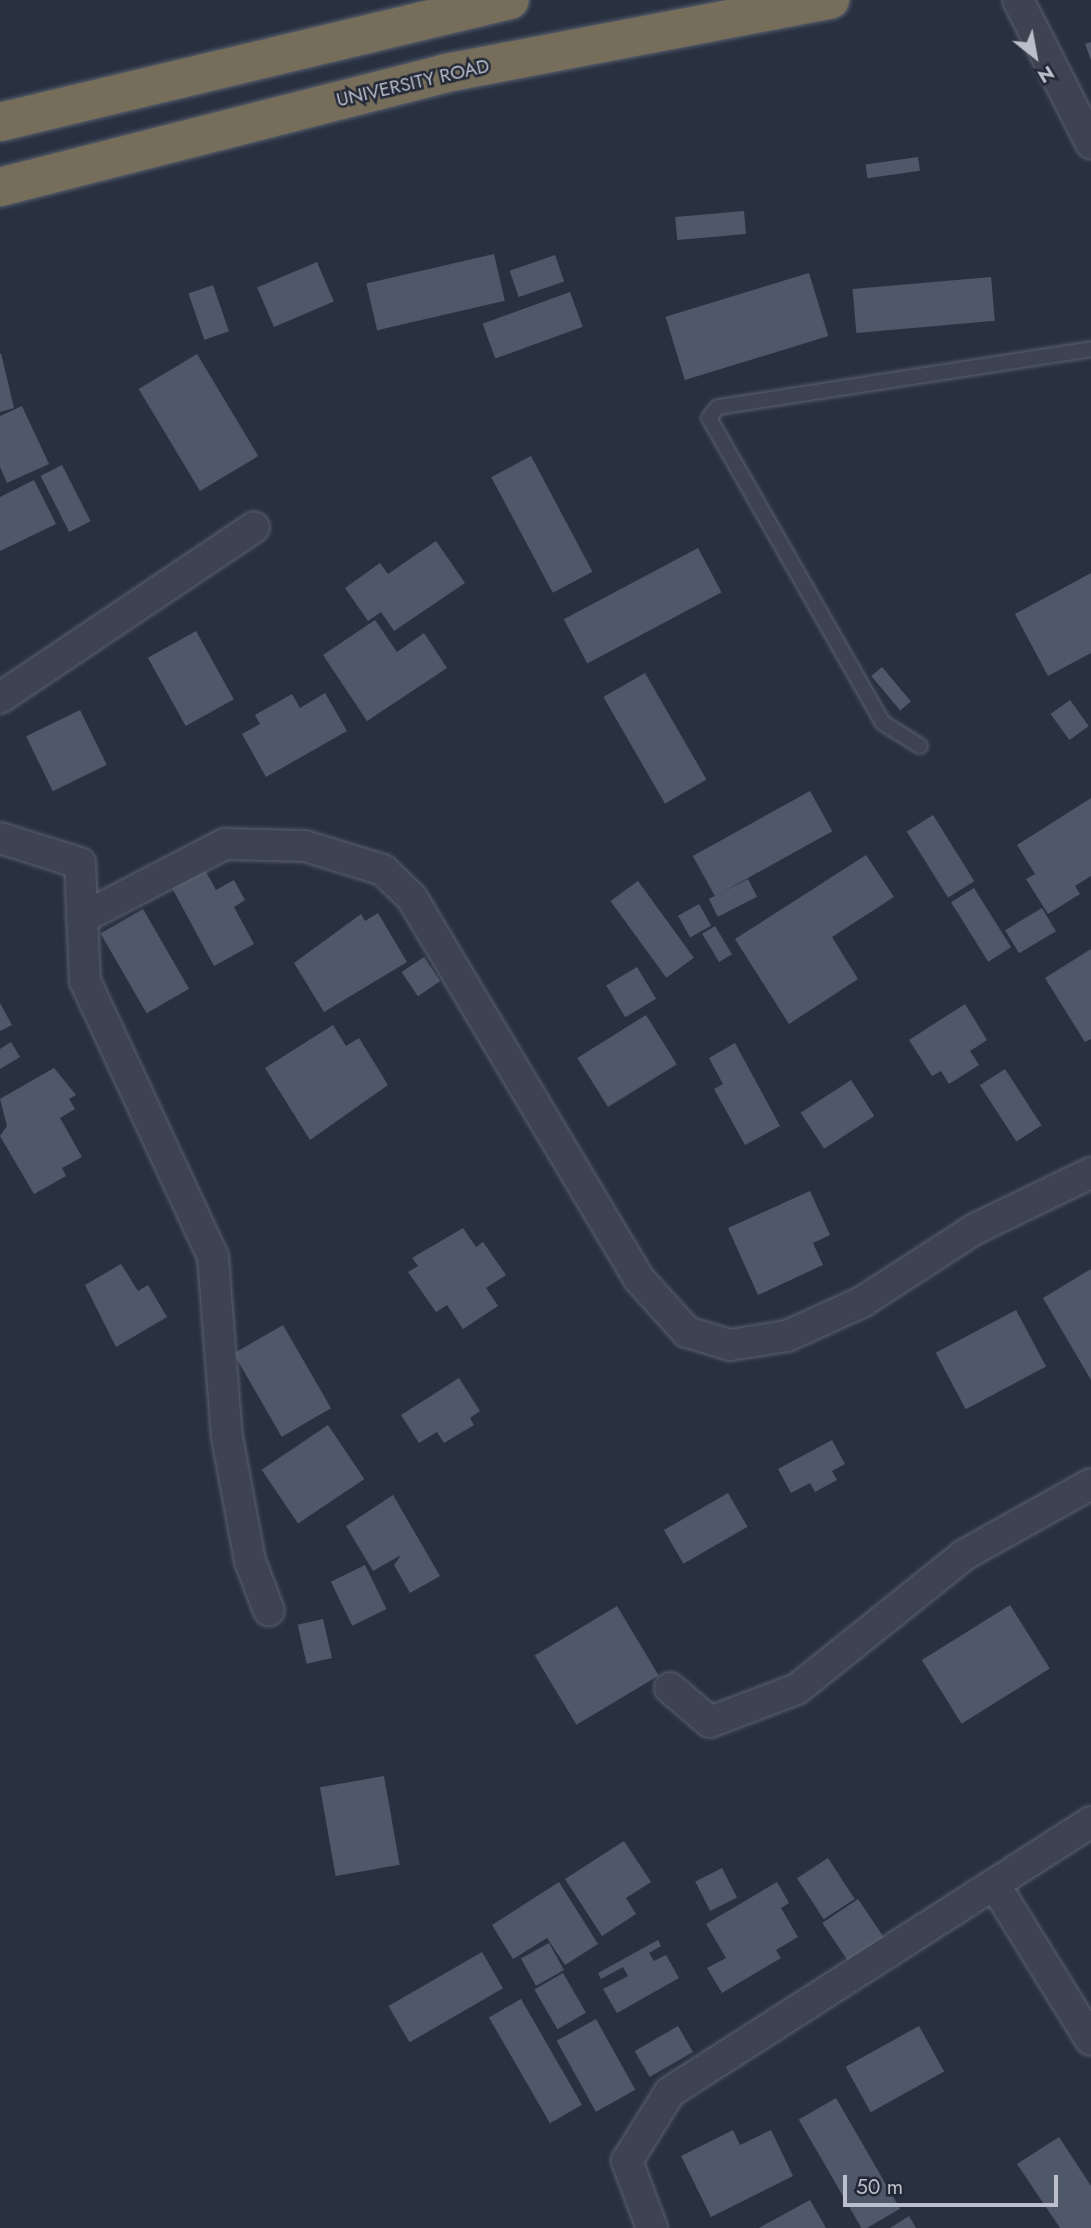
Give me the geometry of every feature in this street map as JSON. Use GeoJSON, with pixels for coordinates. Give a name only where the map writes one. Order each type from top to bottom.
{"type":"FeatureCollection","features":[{"type":"Feature","properties":{"kind":"highway"},"geometry":{"type":"LineString","coordinates":[[0,122],[510,0]]}},
{"type":"Feature","properties":{"kind":"highway","name":"UNIVERSITY ROAD"},"geometry":{"type":"LineString","coordinates":[[0,187],[446,73],[830,0]]}},
{"type":"Feature","properties":{"kind":"street"},"geometry":{"type":"LineString","coordinates":[[1018,0],[1091,143]]}},
{"type":"Feature","properties":{"kind":"street"},"geometry":{"type":"LineString","coordinates":[[0,698],[254,527]]}},
{"type":"Feature","properties":{"kind":"street"},"geometry":{"type":"LineString","coordinates":[[0,838],[80,863],[85,981],[213,1257],[227,1437],[250,1560],[269,1611]]}},
{"type":"Feature","properties":{"kind":"street"},"geometry":{"type":"LineString","coordinates":[[82,918],[225,844],[305,846],[383,870],[412,898],[639,1279],[687,1332],[730,1345],[788,1336],[862,1302],[975,1229],[1091,1173]]}},
{"type":"Feature","properties":{"kind":"street"},"geometry":{"type":"LineString","coordinates":[[670,1688],[710,1722],[797,1689],[964,1555],[1091,1484]]}},
{"type":"Feature","properties":{"kind":"street"},"geometry":{"type":"LineString","coordinates":[[652,2228],[627,2161],[670,2092],[996,1887],[1091,1822]]}},
{"type":"Feature","properties":{"kind":"street"},"geometry":{"type":"LineString","coordinates":[[996,1887],[1091,2040]]}},
{"type":"Feature","properties":{"kind":"lane"},"geometry":{"type":"LineString","coordinates":[[920,746],[883,723],[709,418],[718,407],[1091,348]]}},
{"type":"Feature","properties":{"kind":"building"},"geometry":{"type":"Polygon","coordinates":[[[1091,42],[1091,60],[1085,44],[1091,42]]]}},
{"type":"Feature","properties":{"kind":"building"},"geometry":{"type":"Polygon","coordinates":[[[918,157],[920,171],[867,178],[866,164],[918,157]]]}},
{"type":"Feature","properties":{"kind":"building"},"geometry":{"type":"Polygon","coordinates":[[[744,211],[746,234],[677,240],[675,217],[744,211]]]}},
{"type":"Feature","properties":{"kind":"building"},"geometry":{"type":"Polygon","coordinates":[[[494,254],[505,301],[377,330],[366,283],[494,254]]]}},
{"type":"Feature","properties":{"kind":"building"},"geometry":{"type":"Polygon","coordinates":[[[555,255],[564,281],[519,297],[510,271],[555,255]]]}},
{"type":"Feature","properties":{"kind":"building"},"geometry":{"type":"Polygon","coordinates":[[[317,262],[334,302],[274,327],[257,287],[317,262]]]}},
{"type":"Feature","properties":{"kind":"building"},"geometry":{"type":"Polygon","coordinates":[[[809,273],[828,336],[685,380],[666,317],[809,273]]]}},
{"type":"Feature","properties":{"kind":"building"},"geometry":{"type":"Polygon","coordinates":[[[991,277],[995,321],[856,333],[853,289],[991,277]]]}},
{"type":"Feature","properties":{"kind":"building"},"geometry":{"type":"Polygon","coordinates":[[[213,285],[229,331],[204,340],[188,293],[213,285]]]}},
{"type":"Feature","properties":{"kind":"building"},"geometry":{"type":"Polygon","coordinates":[[[570,292],[583,327],[495,359],[483,324],[570,292]]]}},
{"type":"Feature","properties":{"kind":"building"},"geometry":{"type":"Polygon","coordinates":[[[0,354],[14,408],[0,412],[0,354]]]}},
{"type":"Feature","properties":{"kind":"building"},"geometry":{"type":"Polygon","coordinates":[[[197,354],[258,456],[200,491],[139,389],[197,354]]]}},
{"type":"Feature","properties":{"kind":"building"},"geometry":{"type":"Polygon","coordinates":[[[22,406],[49,464],[7,483],[0,467],[0,416],[22,406]]]}},
{"type":"Feature","properties":{"kind":"building"},"geometry":{"type":"Polygon","coordinates":[[[531,456],[593,572],[553,593],[491,477],[531,456]]]}},
{"type":"Feature","properties":{"kind":"building"},"geometry":{"type":"Polygon","coordinates":[[[62,465],[91,521],[69,532],[41,476],[62,465]]]}},
{"type":"Feature","properties":{"kind":"building"},"geometry":{"type":"Polygon","coordinates":[[[34,480],[56,524],[0,551],[0,497],[34,480]]]}},
{"type":"Feature","properties":{"kind":"building"},"geometry":{"type":"Polygon","coordinates":[[[436,541],[465,583],[394,631],[381,612],[368,621],[345,588],[380,563],[388,574],[436,541]]]}},
{"type":"Feature","properties":{"kind":"building"},"geometry":{"type":"Polygon","coordinates":[[[698,548],[721,592],[587,664],[564,619],[698,548]]]}},
{"type":"Feature","properties":{"kind":"building"},"geometry":{"type":"Polygon","coordinates":[[[1091,573],[1091,653],[1048,676],[1015,614],[1091,573]]]}},
{"type":"Feature","properties":{"kind":"building"},"geometry":{"type":"Polygon","coordinates":[[[375,620],[397,652],[424,633],[447,668],[367,721],[323,655],[375,620]]]}},
{"type":"Feature","properties":{"kind":"building"},"geometry":{"type":"Polygon","coordinates":[[[196,631],[234,699],[186,726],[148,658],[196,631]]]}},
{"type":"Feature","properties":{"kind":"building"},"geometry":{"type":"Polygon","coordinates":[[[882,667],[911,701],[900,710],[871,676],[882,667]]]}},
{"type":"Feature","properties":{"kind":"building"},"geometry":{"type":"Polygon","coordinates":[[[645,673],[706,780],[665,804],[603,697],[645,673]]]}},
{"type":"Feature","properties":{"kind":"building"},"geometry":{"type":"Polygon","coordinates":[[[325,693],[347,731],[266,777],[242,734],[260,724],[255,715],[292,694],[300,708],[325,693]]]}},
{"type":"Feature","properties":{"kind":"building"},"geometry":{"type":"Polygon","coordinates":[[[1070,700],[1089,726],[1069,740],[1051,714],[1070,700]]]}},
{"type":"Feature","properties":{"kind":"building"},"geometry":{"type":"Polygon","coordinates":[[[80,710],[107,765],[53,791],[26,736],[80,710]]]}},
{"type":"Feature","properties":{"kind":"building"},"geometry":{"type":"Polygon","coordinates":[[[810,791],[832,831],[715,896],[693,856],[810,791]]]}},
{"type":"Feature","properties":{"kind":"building"},"geometry":{"type":"Polygon","coordinates":[[[1091,798],[1091,876],[1075,886],[1080,894],[1048,914],[1026,879],[1035,874],[1017,845],[1091,798]]]}},
{"type":"Feature","properties":{"kind":"building"},"geometry":{"type":"Polygon","coordinates":[[[933,815],[974,881],[948,898],[907,831],[933,815]]]}},
{"type":"Feature","properties":{"kind":"building"},"geometry":{"type":"Polygon","coordinates":[[[866,855],[894,897],[832,937],[858,979],[789,1024],[735,939],[866,855]]]}},
{"type":"Feature","properties":{"kind":"building"},"geometry":{"type":"Polygon","coordinates":[[[205,870],[216,890],[234,880],[245,900],[234,907],[254,944],[214,966],[172,888],[205,870]]]}},
{"type":"Feature","properties":{"kind":"building"},"geometry":{"type":"Polygon","coordinates":[[[748,879],[757,897],[718,917],[709,899],[748,879]]]}},
{"type":"Feature","properties":{"kind":"building"},"geometry":{"type":"Polygon","coordinates":[[[638,881],[694,958],[666,978],[610,901],[638,881]]]}},
{"type":"Feature","properties":{"kind":"building"},"geometry":{"type":"Polygon","coordinates":[[[974,888],[1011,947],[988,962],[951,902],[974,888]]]}},
{"type":"Feature","properties":{"kind":"building"},"geometry":{"type":"Polygon","coordinates":[[[699,904],[711,926],[690,938],[678,916],[699,904]]]}},
{"type":"Feature","properties":{"kind":"building"},"geometry":{"type":"Polygon","coordinates":[[[1042,908],[1056,931],[1019,953],[1005,930],[1042,908]]]}},
{"type":"Feature","properties":{"kind":"building"},"geometry":{"type":"Polygon","coordinates":[[[143,909],[189,989],[147,1013],[101,934],[143,909]]]}},
{"type":"Feature","properties":{"kind":"building"},"geometry":{"type":"Polygon","coordinates":[[[378,913],[407,962],[324,1012],[294,963],[361,914],[365,921],[378,913]]]}},
{"type":"Feature","properties":{"kind":"building"},"geometry":{"type":"Polygon","coordinates":[[[715,926],[732,954],[719,962],[702,934],[715,926]]]}},
{"type":"Feature","properties":{"kind":"building"},"geometry":{"type":"Polygon","coordinates":[[[1091,949],[1091,1039],[1085,1042],[1045,978],[1091,949]]]}},
{"type":"Feature","properties":{"kind":"building"},"geometry":{"type":"Polygon","coordinates":[[[424,957],[440,981],[418,996],[402,972],[424,957]]]}},
{"type":"Feature","properties":{"kind":"building"},"geometry":{"type":"Polygon","coordinates":[[[637,967],[656,999],[625,1017],[606,986],[637,967]]]}},
{"type":"Feature","properties":{"kind":"building"},"geometry":{"type":"Polygon","coordinates":[[[0,1003],[12,1025],[0,1031],[0,1003]]]}},
{"type":"Feature","properties":{"kind":"building"},"geometry":{"type":"Polygon","coordinates":[[[965,1004],[987,1040],[970,1051],[979,1065],[949,1084],[941,1071],[932,1076],[909,1040],[965,1004]]]}},
{"type":"Feature","properties":{"kind":"building"},"geometry":{"type":"Polygon","coordinates":[[[646,1015],[677,1064],[608,1107],[577,1058],[646,1015]]]}},
{"type":"Feature","properties":{"kind":"building"},"geometry":{"type":"Polygon","coordinates":[[[333,1025],[346,1046],[359,1038],[388,1085],[310,1140],[265,1068],[333,1025]]]}},
{"type":"Feature","properties":{"kind":"building"},"geometry":{"type":"Polygon","coordinates":[[[11,1042],[20,1057],[0,1069],[0,1049],[11,1042]]]}},
{"type":"Feature","properties":{"kind":"building"},"geometry":{"type":"Polygon","coordinates":[[[735,1043],[780,1126],[745,1145],[714,1089],[723,1084],[709,1058],[735,1043]]]}},
{"type":"Feature","properties":{"kind":"building"},"geometry":{"type":"Polygon","coordinates":[[[54,1068],[76,1095],[69,1099],[75,1109],[60,1118],[82,1157],[62,1168],[66,1176],[34,1194],[0,1136],[7,1126],[0,1099],[54,1068]]]}},
{"type":"Feature","properties":{"kind":"building"},"geometry":{"type":"Polygon","coordinates":[[[1005,1069],[1041,1125],[1016,1142],[980,1085],[1005,1069]]]}},
{"type":"Feature","properties":{"kind":"building"},"geometry":{"type":"Polygon","coordinates":[[[851,1080],[874,1116],[824,1149],[801,1113],[851,1080]]]}},
{"type":"Feature","properties":{"kind":"building"},"geometry":{"type":"Polygon","coordinates":[[[810,1191],[830,1235],[813,1243],[823,1265],[758,1295],[728,1228],[810,1191]]]}},
{"type":"Feature","properties":{"kind":"building"},"geometry":{"type":"Polygon","coordinates":[[[463,1228],[476,1247],[483,1242],[506,1275],[486,1288],[498,1306],[463,1329],[447,1305],[436,1312],[408,1272],[418,1266],[412,1258],[463,1228]]]}},
{"type":"Feature","properties":{"kind":"building"},"geometry":{"type":"Polygon","coordinates":[[[121,1264],[138,1291],[148,1285],[167,1317],[116,1347],[85,1285],[121,1264]]]}},
{"type":"Feature","properties":{"kind":"building"},"geometry":{"type":"Polygon","coordinates":[[[1091,1269],[1091,1380],[1043,1298],[1091,1269]]]}},
{"type":"Feature","properties":{"kind":"building"},"geometry":{"type":"Polygon","coordinates":[[[1016,1310],[1046,1367],[966,1409],[936,1353],[1016,1310]]]}},
{"type":"Feature","properties":{"kind":"building"},"geometry":{"type":"Polygon","coordinates":[[[283,1325],[331,1408],[282,1437],[234,1354],[283,1325]]]}},
{"type":"Feature","properties":{"kind":"building"},"geometry":{"type":"Polygon","coordinates":[[[459,1378],[480,1411],[470,1418],[474,1425],[444,1443],[437,1432],[419,1443],[401,1415],[459,1378]]]}},
{"type":"Feature","properties":{"kind":"building"},"geometry":{"type":"Polygon","coordinates":[[[328,1425],[364,1479],[298,1524],[262,1470],[328,1425]]]}},
{"type":"Feature","properties":{"kind":"building"},"geometry":{"type":"Polygon","coordinates":[[[832,1440],[845,1464],[832,1471],[837,1480],[815,1492],[810,1483],[791,1493],[778,1469],[832,1440]]]}},
{"type":"Feature","properties":{"kind":"building"},"geometry":{"type":"Polygon","coordinates":[[[728,1493],[748,1527],[683,1564],[664,1530],[728,1493]]]}},
{"type":"Feature","properties":{"kind":"building"},"geometry":{"type":"Polygon","coordinates":[[[393,1495],[440,1576],[410,1593],[394,1565],[401,1555],[373,1571],[346,1526],[393,1495]]]}},
{"type":"Feature","properties":{"kind":"building"},"geometry":{"type":"Polygon","coordinates":[[[365,1565],[386,1609],[352,1626],[331,1582],[365,1565]]]}},
{"type":"Feature","properties":{"kind":"building"},"geometry":{"type":"Polygon","coordinates":[[[1010,1605],[1050,1669],[962,1724],[922,1660],[1010,1605]]]}},
{"type":"Feature","properties":{"kind":"building"},"geometry":{"type":"Polygon","coordinates":[[[617,1606],[659,1675],[576,1725],[535,1655],[617,1606]]]}},
{"type":"Feature","properties":{"kind":"building"},"geometry":{"type":"Polygon","coordinates":[[[323,1619],[332,1658],[307,1664],[298,1625],[323,1619]]]}},
{"type":"Feature","properties":{"kind":"building"},"geometry":{"type":"Polygon","coordinates":[[[384,1776],[400,1865],[336,1876],[320,1787],[384,1776]]]}},
{"type":"Feature","properties":{"kind":"building"},"geometry":{"type":"Polygon","coordinates":[[[624,1841],[651,1882],[626,1898],[636,1914],[602,1936],[565,1879],[624,1841]]]}},
{"type":"Feature","properties":{"kind":"building"},"geometry":{"type":"Polygon","coordinates":[[[828,1858],[855,1899],[824,1919],[797,1878],[828,1858]]]}},
{"type":"Feature","properties":{"kind":"building"},"geometry":{"type":"Polygon","coordinates":[[[722,1868],[737,1897],[710,1911],[695,1882],[722,1868]]]}},
{"type":"Feature","properties":{"kind":"building"},"geometry":{"type":"Polygon","coordinates":[[[559,1882],[598,1944],[565,1965],[547,1938],[513,1959],[492,1925],[559,1882]]]}},
{"type":"Feature","properties":{"kind":"building"},"geometry":{"type":"Polygon","coordinates":[[[777,1882],[789,1903],[781,1908],[798,1937],[776,1950],[781,1958],[722,1993],[707,1968],[726,1958],[706,1924],[777,1882]]]}},
{"type":"Feature","properties":{"kind":"building"},"geometry":{"type":"Polygon","coordinates":[[[858,1899],[886,1940],[850,1964],[822,1923],[858,1899]]]}},
{"type":"Feature","properties":{"kind":"building"},"geometry":{"type":"Polygon","coordinates":[[[658,1940],[661,1946],[649,1953],[654,1961],[666,1955],[679,1978],[617,2013],[603,1989],[628,1976],[623,1967],[601,1979],[598,1973],[658,1940]]]}},
{"type":"Feature","properties":{"kind":"building"},"geometry":{"type":"Polygon","coordinates":[[[549,1943],[564,1970],[536,1986],[521,1959],[549,1943]]]}},
{"type":"Feature","properties":{"kind":"building"},"geometry":{"type":"Polygon","coordinates":[[[482,1952],[503,1988],[409,2042],[388,2006],[482,1952]]]}},
{"type":"Feature","properties":{"kind":"building"},"geometry":{"type":"Polygon","coordinates":[[[563,1973],[586,2013],[557,2029],[534,1990],[563,1973]]]}},
{"type":"Feature","properties":{"kind":"building"},"geometry":{"type":"Polygon","coordinates":[[[521,1999],[582,2105],[550,2123],[489,2018],[521,1999]]]}},
{"type":"Feature","properties":{"kind":"building"},"geometry":{"type":"Polygon","coordinates":[[[596,2019],[635,2090],[596,2112],[557,2041],[596,2019]]]}},
{"type":"Feature","properties":{"kind":"building"},"geometry":{"type":"Polygon","coordinates":[[[678,2026],[693,2052],[650,2077],[635,2051],[678,2026]]]}},
{"type":"Feature","properties":{"kind":"building"},"geometry":{"type":"Polygon","coordinates":[[[919,2026],[944,2071],[871,2112],[846,2067],[919,2026]]]}},
{"type":"Feature","properties":{"kind":"building"},"geometry":{"type":"Polygon","coordinates":[[[836,2098],[900,2209],[867,2228],[861,2228],[799,2120],[836,2098]]]}},
{"type":"Feature","properties":{"kind":"building"},"geometry":{"type":"Polygon","coordinates":[[[733,2130],[740,2145],[771,2130],[793,2176],[711,2217],[681,2156],[733,2130]]]}},
{"type":"Feature","properties":{"kind":"building"},"geometry":{"type":"Polygon","coordinates":[[[1059,2137],[1091,2186],[1091,2228],[1060,2228],[1017,2164],[1059,2137]]]}},
{"type":"Feature","properties":{"kind":"building"},"geometry":{"type":"Polygon","coordinates":[[[810,2200],[826,2228],[759,2228],[810,2200]]]}},
{"type":"Feature","properties":{"kind":"building"},"geometry":{"type":"Polygon","coordinates":[[[909,2216],[916,2228],[890,2228],[909,2216]]]}}]}
